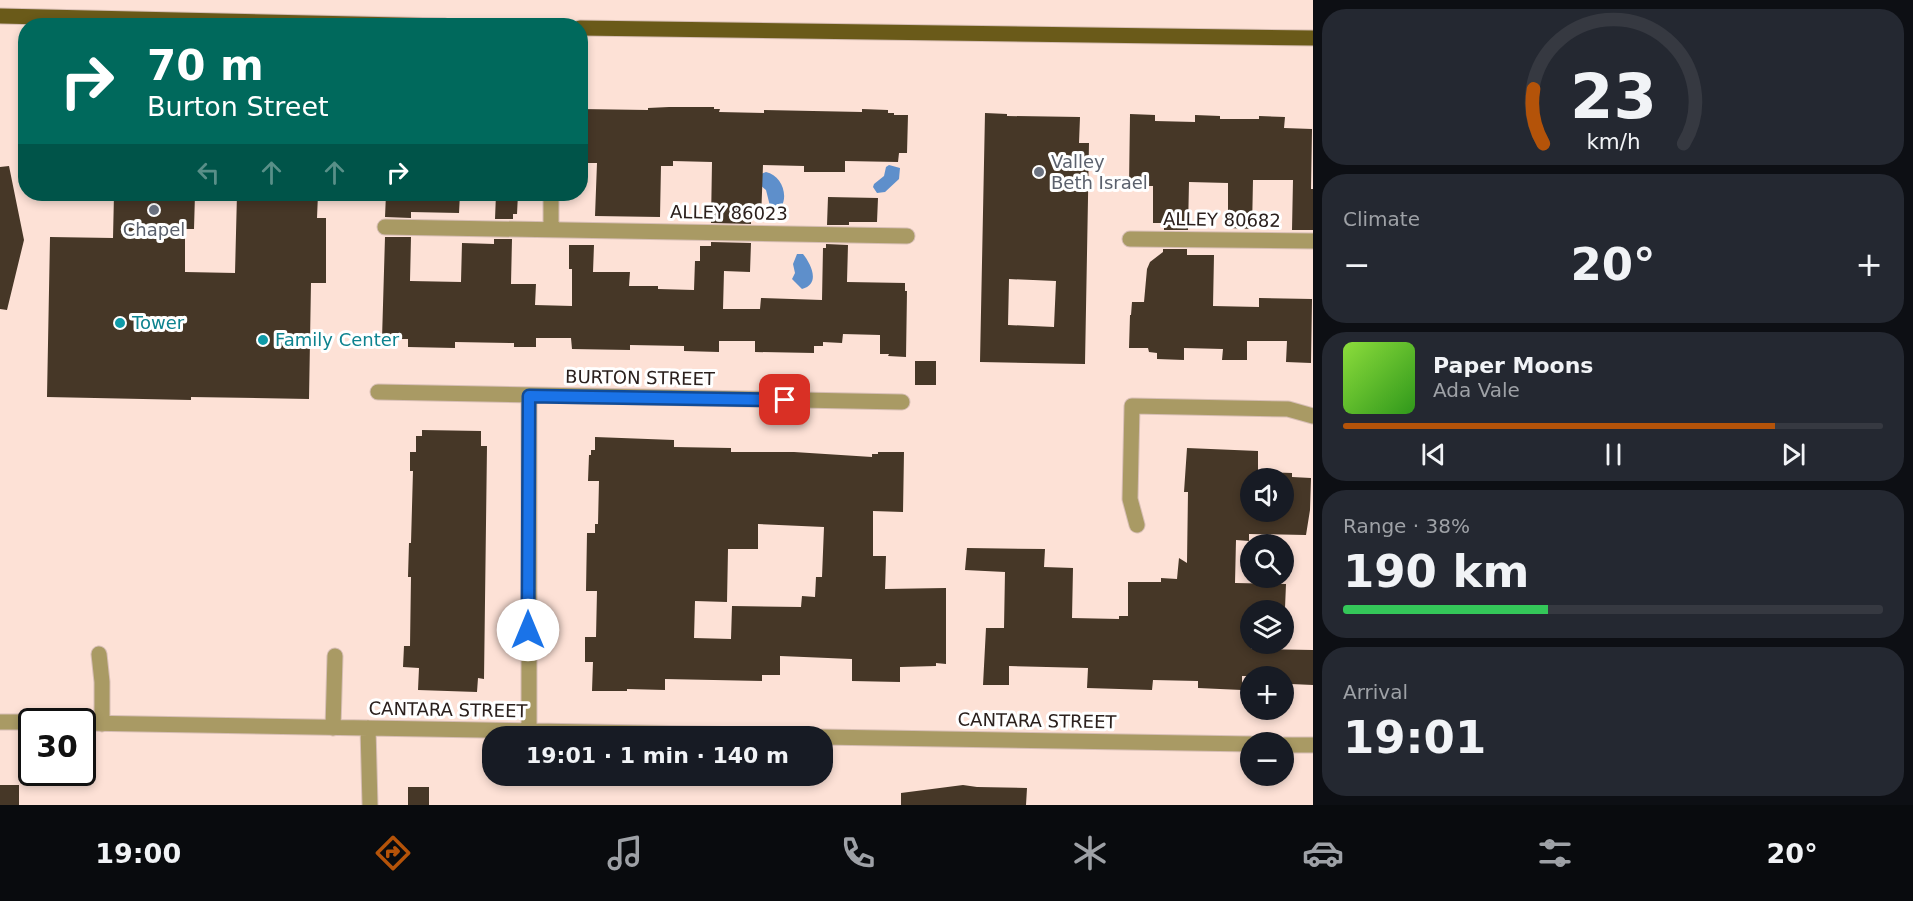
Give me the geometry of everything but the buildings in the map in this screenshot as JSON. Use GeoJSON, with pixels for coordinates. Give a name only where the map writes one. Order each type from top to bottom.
{"type":"FeatureCollection","features":[{"type":"Feature","properties":{"kind":"main road"},"geometry":{"type":"LineString","coordinates":[[0,16],[89,18]]}},
{"type":"Feature","properties":{"kind":"main road"},"geometry":{"type":"LineString","coordinates":[[588,28],[1313,38]]}},
{"type":"Feature","properties":{"kind":"street"},"geometry":{"type":"LineString","coordinates":[[551,201],[551,230]]}},
{"type":"Feature","properties":{"kind":"street","name":"ALLEY 86023"},"geometry":{"type":"LineString","coordinates":[[385,227],[907,236]]}},
{"type":"Feature","properties":{"kind":"street","name":"ALLEY 80682"},"geometry":{"type":"LineString","coordinates":[[1130,239],[1313,241]]}},
{"type":"Feature","properties":{"kind":"street","name":"BURTON STREET"},"geometry":{"type":"LineString","coordinates":[[378,392],[902,402]]}},
{"type":"Feature","properties":{"kind":"street"},"geometry":{"type":"LineString","coordinates":[[529,396],[529,726]]}},
{"type":"Feature","properties":{"kind":"street"},"geometry":{"type":"LineString","coordinates":[[1137,525],[1130,499],[1132,406],[1288,409],[1313,416]]}},
{"type":"Feature","properties":{"kind":"street"},"geometry":{"type":"LineString","coordinates":[[99,654],[102,724]]}},
{"type":"Feature","properties":{"kind":"street"},"geometry":{"type":"LineString","coordinates":[[333,728],[335,656]]}},
{"type":"Feature","properties":{"kind":"street"},"geometry":{"type":"LineString","coordinates":[[0,722],[18,723]]}},
{"type":"Feature","properties":{"kind":"street","name":"CANTARA STREET"},"geometry":{"type":"LineString","coordinates":[[96,724],[482,731]]}},
{"type":"Feature","properties":{"kind":"street"},"geometry":{"type":"LineString","coordinates":[[368,728],[370,805]]}},
{"type":"Feature","properties":{"kind":"street","name":"CANTARA STREET"},"geometry":{"type":"LineString","coordinates":[[833,737],[1240,744]]}},
{"type":"Feature","properties":{"kind":"street"},"geometry":{"type":"LineString","coordinates":[[1294,745],[1313,745]]}},
{"type":"Feature","properties":{"kind":"water"},"geometry":{"type":"Polygon","coordinates":[[[889,165],[900,168],[899,179],[885,192],[877,193],[873,187],[874,184],[884,176],[886,167],[889,165]]]}},
{"type":"Feature","properties":{"kind":"water"},"geometry":{"type":"Polygon","coordinates":[[[766,172],[776,177],[782,186],[784,197],[781,207],[770,206],[766,190],[760,185],[761,174],[766,172]]]}},
{"type":"Feature","properties":{"kind":"water"},"geometry":{"type":"Polygon","coordinates":[[[797,254],[803,254],[813,273],[811,283],[802,289],[792,279],[795,273],[793,264],[797,254]]]}},
{"type":"Feature","properties":{"kind":"place","name":"Valley Beth Israel"},"geometry":{"type":"Point","coordinates":[1039,172]}},
{"type":"Feature","properties":{"kind":"place","name":"Chapel"},"geometry":{"type":"Point","coordinates":[154,210]}},
{"type":"Feature","properties":{"kind":"place","name":"Tower"},"geometry":{"type":"Point","coordinates":[120,323]}},
{"type":"Feature","properties":{"kind":"place","name":"Family Center"},"geometry":{"type":"Point","coordinates":[263,340]}},
{"type":"Feature","properties":{"kind":"route"},"geometry":{"type":"LineString","coordinates":[[528,630],[529,396],[785,400]]}}]}
